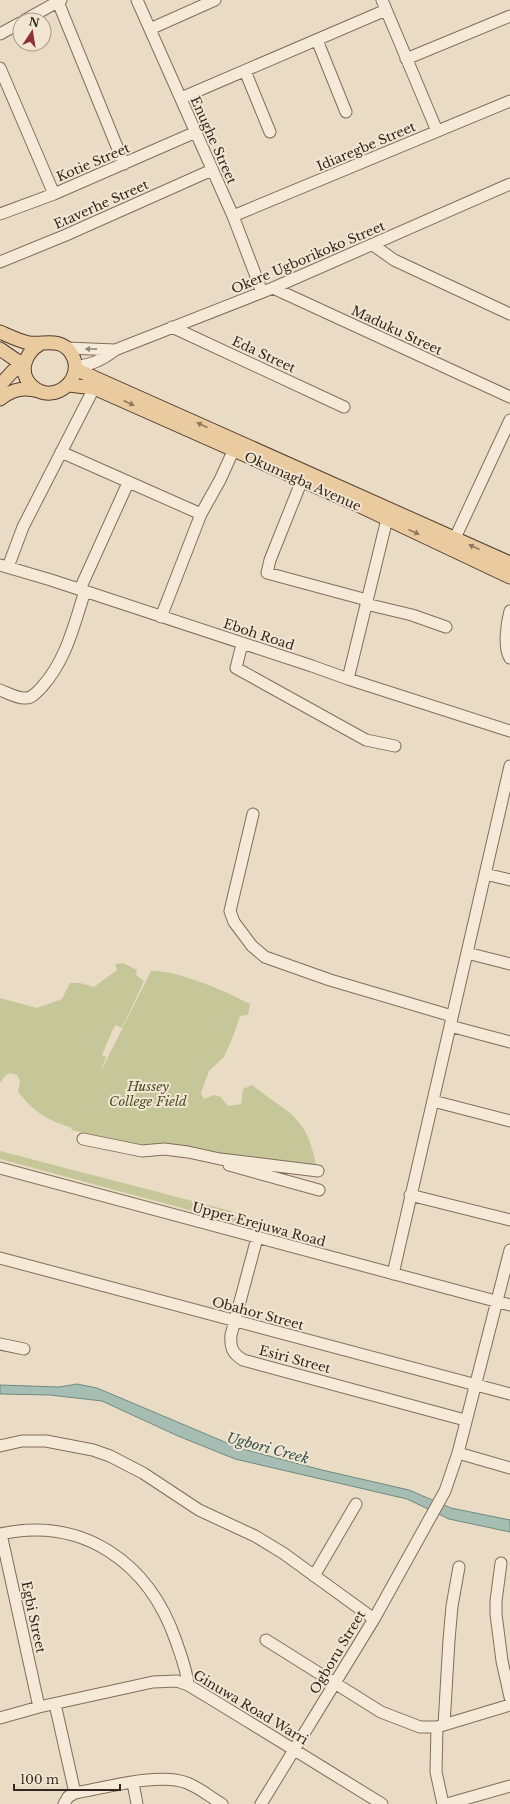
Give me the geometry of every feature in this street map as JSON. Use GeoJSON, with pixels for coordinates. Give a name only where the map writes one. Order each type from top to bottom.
{"type":"FeatureCollection","features":[{"type":"Feature","properties":{"kind":"main road"},"geometry":{"type":"LineString","coordinates":[[0,332],[28,342],[40,344],[54,342],[66,348],[71,353],[75,367],[72,380],[69,385]]}},
{"type":"Feature","properties":{"kind":"main road"},"geometry":{"type":"LineString","coordinates":[[40,344],[27,355],[24,364],[26,378],[40,391]]}},
{"type":"Feature","properties":{"kind":"main road"},"geometry":{"type":"LineString","coordinates":[[0,349],[24,364]]}},
{"type":"Feature","properties":{"kind":"main road"},"geometry":{"type":"LineString","coordinates":[[0,385],[12,371],[24,364]]}},
{"type":"Feature","properties":{"kind":"main road"},"geometry":{"type":"LineString","coordinates":[[75,367],[96,383]]}},
{"type":"Feature","properties":{"kind":"main road"},"geometry":{"type":"LineString","coordinates":[[0,399],[7,394],[23,388],[55,392],[69,385],[96,383]]}},
{"type":"Feature","properties":{"kind":"main road","name":"Okumagba Avenue"},"geometry":{"type":"LineString","coordinates":[[96,383],[234,449],[510,577]]}},
{"type":"Feature","properties":{"kind":"main road","name":"Okumagba Avenue"},"geometry":{"type":"LineString","coordinates":[[96,383],[510,563]]}},
{"type":"Feature","properties":{"kind":"street","name":"Enughe Street"},"geometry":{"type":"LineString","coordinates":[[137,0],[267,290]]}},
{"type":"Feature","properties":{"kind":"street"},"geometry":{"type":"LineString","coordinates":[[150,29],[215,0]]}},
{"type":"Feature","properties":{"kind":"street"},"geometry":{"type":"LineString","coordinates":[[39,12],[59,1],[124,164]]}},
{"type":"Feature","properties":{"kind":"street"},"geometry":{"type":"LineString","coordinates":[[181,98],[317,40],[384,5],[437,131]]}},
{"type":"Feature","properties":{"kind":"street"},"geometry":{"type":"LineString","coordinates":[[406,59],[510,16]]}},
{"type":"Feature","properties":{"kind":"street"},"geometry":{"type":"LineString","coordinates":[[0,34],[12,27]]}},
{"type":"Feature","properties":{"kind":"street"},"geometry":{"type":"LineString","coordinates":[[317,40],[346,112]]}},
{"type":"Feature","properties":{"kind":"street"},"geometry":{"type":"LineString","coordinates":[[0,68],[54,194]]}},
{"type":"Feature","properties":{"kind":"street"},"geometry":{"type":"LineString","coordinates":[[245,71],[270,132]]}},
{"type":"Feature","properties":{"kind":"street","name":"Idiaregbe Street"},"geometry":{"type":"LineString","coordinates":[[233,216],[510,101]]}},
{"type":"Feature","properties":{"kind":"street","name":"Kotie Street"},"geometry":{"type":"LineString","coordinates":[[0,214],[54,194],[196,132]]}},
{"type":"Feature","properties":{"kind":"street","name":"Etaverhe Street"},"geometry":{"type":"LineString","coordinates":[[0,262],[66,235],[212,170]]}},
{"type":"Feature","properties":{"kind":"street","name":"Okere Ugborikoko Street"},"geometry":{"type":"LineString","coordinates":[[75,367],[86,366],[115,350],[267,290],[510,184]]}},
{"type":"Feature","properties":{"kind":"street"},"geometry":{"type":"LineString","coordinates":[[373,245],[394,260],[510,314]]}},
{"type":"Feature","properties":{"kind":"street","name":"Maduku Street"},"geometry":{"type":"LineString","coordinates":[[267,290],[510,397]]}},
{"type":"Feature","properties":{"kind":"street","name":"Eda Street"},"geometry":{"type":"LineString","coordinates":[[172,327],[344,406]]}},
{"type":"Feature","properties":{"kind":"street"},"geometry":{"type":"LineString","coordinates":[[66,348],[115,350]]}},
{"type":"Feature","properties":{"kind":"street"},"geometry":{"type":"LineString","coordinates":[[4,566],[96,383]]}},
{"type":"Feature","properties":{"kind":"street"},"geometry":{"type":"LineString","coordinates":[[455,538],[510,420]]}},
{"type":"Feature","properties":{"kind":"street"},"geometry":{"type":"LineString","coordinates":[[160,617],[202,514],[234,449]]}},
{"type":"Feature","properties":{"kind":"street"},"geometry":{"type":"LineString","coordinates":[[60,452],[128,483],[202,514]]}},
{"type":"Feature","properties":{"kind":"street"},"geometry":{"type":"LineString","coordinates":[[302,480],[270,560],[267,573],[446,627]]}},
{"type":"Feature","properties":{"kind":"street"},"geometry":{"type":"LineString","coordinates":[[0,690],[21,698],[28,698],[35,694],[50,679],[66,650],[83,590],[128,483]]}},
{"type":"Feature","properties":{"kind":"street"},"geometry":{"type":"LineString","coordinates":[[348,679],[387,519]]}},
{"type":"Feature","properties":{"kind":"street","name":"Eboh Road"},"geometry":{"type":"LineString","coordinates":[[4,566],[83,590],[160,617],[510,731]]}},
{"type":"Feature","properties":{"kind":"street"},"geometry":{"type":"LineString","coordinates":[[510,611],[507,622],[506,650],[510,658]]}},
{"type":"Feature","properties":{"kind":"street"},"geometry":{"type":"LineString","coordinates":[[242,644],[236,668],[366,740],[395,746]]}},
{"type":"Feature","properties":{"kind":"street"},"geometry":{"type":"LineString","coordinates":[[392,1274],[468,953],[510,766]]}},
{"type":"Feature","properties":{"kind":"street"},"geometry":{"type":"LineString","coordinates":[[253,814],[230,911],[234,922],[258,953],[274,961],[510,1042]]}},
{"type":"Feature","properties":{"kind":"street"},"geometry":{"type":"LineString","coordinates":[[485,874],[510,880]]}},
{"type":"Feature","properties":{"kind":"street"},"geometry":{"type":"LineString","coordinates":[[468,953],[510,964]]}},
{"type":"Feature","properties":{"kind":"street"},"geometry":{"type":"LineString","coordinates":[[433,1101],[510,1121]]}},
{"type":"Feature","properties":{"kind":"street"},"geometry":{"type":"LineString","coordinates":[[83,1139],[142,1151],[176,1150],[220,1159],[318,1172]]}},
{"type":"Feature","properties":{"kind":"street"},"geometry":{"type":"LineString","coordinates":[[176,1150],[320,1190]]}},
{"type":"Feature","properties":{"kind":"street","name":"Upper Erejuwa Road"},"geometry":{"type":"LineString","coordinates":[[0,1168],[510,1305]]}},
{"type":"Feature","properties":{"kind":"street"},"geometry":{"type":"LineString","coordinates":[[410,1195],[510,1220]]}},
{"type":"Feature","properties":{"kind":"street","name":"Esiri Street"},"geometry":{"type":"LineString","coordinates":[[257,1238],[234,1322],[230,1344],[236,1355],[243,1360],[465,1420]]}},
{"type":"Feature","properties":{"kind":"street","name":"Ogboru Street"},"geometry":{"type":"LineString","coordinates":[[261,1804],[374,1619],[449,1481],[458,1453],[465,1420],[510,1250]]}},
{"type":"Feature","properties":{"kind":"street","name":"Obahor Street"},"geometry":{"type":"LineString","coordinates":[[0,1258],[234,1322],[510,1394]]}},
{"type":"Feature","properties":{"kind":"street"},"geometry":{"type":"LineString","coordinates":[[0,1344],[24,1349]]}},
{"type":"Feature","properties":{"kind":"street"},"geometry":{"type":"LineString","coordinates":[[0,1446],[22,1442],[46,1441],[93,1450],[110,1456],[143,1473],[205,1513],[255,1536],[283,1553],[374,1619]]}},
{"type":"Feature","properties":{"kind":"street"},"geometry":{"type":"LineString","coordinates":[[458,1453],[510,1468]]}},
{"type":"Feature","properties":{"kind":"street"},"geometry":{"type":"LineString","coordinates":[[314,1576],[356,1504]]}},
{"type":"Feature","properties":{"kind":"street"},"geometry":{"type":"LineString","coordinates":[[1,1534],[36,1529],[69,1534],[102,1547],[130,1566],[154,1594],[171,1626],[187,1674],[188,1685]]}},
{"type":"Feature","properties":{"kind":"street","name":"Egbi Street"},"geometry":{"type":"LineString","coordinates":[[1,1534],[40,1707]]}},
{"type":"Feature","properties":{"kind":"street"},"geometry":{"type":"LineString","coordinates":[[501,1563],[496,1601],[502,1661],[510,1697]]}},
{"type":"Feature","properties":{"kind":"street"},"geometry":{"type":"LineString","coordinates":[[443,1804],[436,1772],[452,1606],[459,1568]]}},
{"type":"Feature","properties":{"kind":"street"},"geometry":{"type":"LineString","coordinates":[[499,1627],[510,1624]]}},
{"type":"Feature","properties":{"kind":"street"},"geometry":{"type":"LineString","coordinates":[[266,1640],[336,1682],[381,1712],[420,1727],[440,1726],[510,1705]]}},
{"type":"Feature","properties":{"kind":"street","name":"Ginuwa Road Warri"},"geometry":{"type":"LineString","coordinates":[[0,1718],[40,1707],[153,1682],[177,1681],[188,1685],[295,1749],[333,1775],[382,1804]]}},
{"type":"Feature","properties":{"kind":"street"},"geometry":{"type":"LineString","coordinates":[[54,1704],[75,1793]]}},
{"type":"Feature","properties":{"kind":"street"},"geometry":{"type":"LineString","coordinates":[[64,1804],[68,1798],[75,1793],[133,1783],[172,1779],[200,1789],[217,1802]]}},
{"type":"Feature","properties":{"kind":"street"},"geometry":{"type":"LineString","coordinates":[[133,1783],[137,1804]]}},
{"type":"Feature","properties":{"kind":"street"},"geometry":{"type":"LineString","coordinates":[[447,1804],[510,1786]]}},
{"type":"Feature","properties":{"kind":"green space","name":"Hussey College Field"},"geometry":{"type":"Polygon","coordinates":[[[123,963],[137,970],[136,975],[144,981],[122,1028],[116,1025],[113,1029],[102,1055],[106,1057],[101,1071],[151,971],[161,971],[187,977],[229,994],[250,1004],[248,1015],[240,1016],[224,1057],[209,1071],[201,1093],[204,1099],[214,1095],[221,1097],[228,1106],[241,1104],[243,1089],[252,1085],[288,1111],[303,1127],[313,1152],[317,1170],[223,1156],[175,1144],[146,1147],[71,1130],[72,1128],[55,1122],[30,1105],[18,1092],[20,1081],[17,1075],[10,1073],[5,1076],[0,1083],[0,998],[37,1008],[62,999],[70,983],[80,983],[94,987],[117,970],[115,964],[123,963]]]}},
{"type":"Feature","properties":{"kind":"green space"},"geometry":{"type":"Polygon","coordinates":[[[0,1151],[231,1211],[241,1224],[0,1159],[0,1151]]]}},
{"type":"Feature","properties":{"kind":"shaded area"},"geometry":{"type":"Polygon","coordinates":[[[77,1384],[97,1388],[239,1448],[322,1470],[409,1490],[451,1508],[510,1520],[510,1532],[449,1519],[407,1499],[235,1459],[178,1436],[102,1401],[50,1395],[0,1394],[0,1385],[59,1387],[77,1384]]]}},
{"type":"Feature","properties":{"kind":"water label","name":"Ugbori Creek"},"geometry":{"type":"Point","coordinates":[268,1448]}}]}
